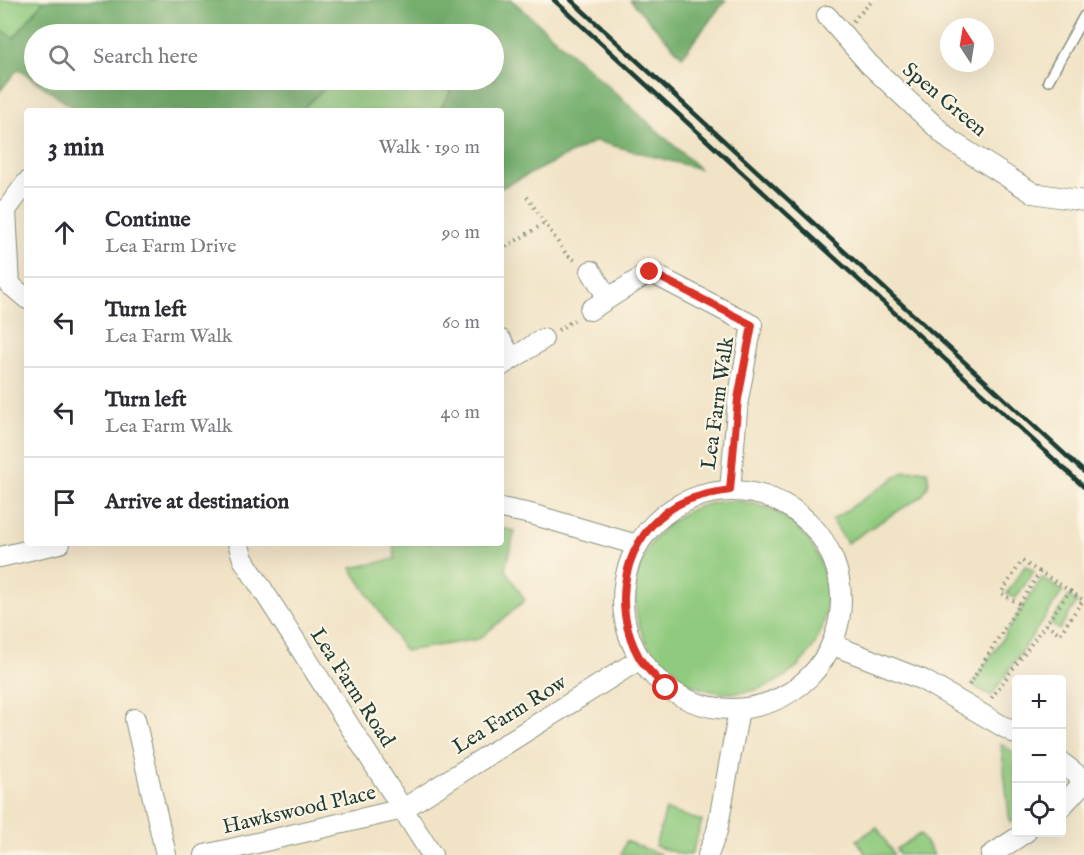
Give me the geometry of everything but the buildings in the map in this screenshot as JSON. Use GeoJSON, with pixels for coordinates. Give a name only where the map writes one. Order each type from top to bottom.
{"type":"FeatureCollection","features":[{"type":"Feature","properties":{"kind":"street","name":"Spen Green"},"geometry":{"type":"LineString","coordinates":[[827,16],[888,83],[951,141],[1033,193],[1084,201]]}},
{"type":"Feature","properties":{"kind":"street"},"geometry":{"type":"LineString","coordinates":[[24,186],[3,211],[5,280],[24,296]]}},
{"type":"Feature","properties":{"kind":"street"},"geometry":{"type":"LineString","coordinates":[[591,272],[608,298]]}},
{"type":"Feature","properties":{"kind":"street","name":"Lea Farm Walk"},"geometry":{"type":"LineString","coordinates":[[590,310],[650,272],[752,325],[738,399],[730,490]]}},
{"type":"Feature","properties":{"kind":"street"},"geometry":{"type":"LineString","coordinates":[[507,362],[543,339]]}},
{"type":"Feature","properties":{"kind":"street"},"geometry":{"type":"LineString","coordinates":[[730,490],[773,498],[810,522],[834,558],[842,602],[833,645],[810,678],[777,700],[739,710],[700,705],[666,688],[640,659],[627,632],[622,603],[626,573],[637,545],[654,523],[676,506],[702,495],[730,490]]}},
{"type":"Feature","properties":{"kind":"street"},"geometry":{"type":"LineString","coordinates":[[504,509],[531,514],[637,545]]}},
{"type":"Feature","properties":{"kind":"street"},"geometry":{"type":"LineString","coordinates":[[0,557],[47,546]]}},
{"type":"Feature","properties":{"kind":"street","name":"Lea Farm Road"},"geometry":{"type":"LineString","coordinates":[[239,546],[249,568],[432,855]]}},
{"type":"Feature","properties":{"kind":"street"},"geometry":{"type":"LineString","coordinates":[[833,645],[923,680],[1012,731]]}},
{"type":"Feature","properties":{"kind":"street","name":"Lea Farm Row"},"geometry":{"type":"LineString","coordinates":[[403,809],[640,659]]}},
{"type":"Feature","properties":{"kind":"street"},"geometry":{"type":"LineString","coordinates":[[708,855],[717,831],[739,710]]}},
{"type":"Feature","properties":{"kind":"street"},"geometry":{"type":"LineString","coordinates":[[135,719],[166,855]]}},
{"type":"Feature","properties":{"kind":"street"},"geometry":{"type":"LineString","coordinates":[[1066,766],[1084,781],[1066,801]]}},
{"type":"Feature","properties":{"kind":"street","name":"Hawkswood Place"},"geometry":{"type":"LineString","coordinates":[[205,855],[403,809]]}},
{"type":"Feature","properties":{"kind":"street"},"geometry":{"type":"LineString","coordinates":[[992,855],[1019,837]]}},
{"type":"Feature","properties":{"kind":"lane"},"geometry":{"type":"LineString","coordinates":[[1048,81],[1084,16]]}},
{"type":"Feature","properties":{"kind":"path"},"geometry":{"type":"LineString","coordinates":[[841,32],[873,0]]}},
{"type":"Feature","properties":{"kind":"path"},"geometry":{"type":"LineString","coordinates":[[527,197],[566,254],[591,272]]}},
{"type":"Feature","properties":{"kind":"path"},"geometry":{"type":"LineString","coordinates":[[504,248],[545,223]]}},
{"type":"Feature","properties":{"kind":"path"},"geometry":{"type":"LineString","coordinates":[[543,339],[590,310]]}},
{"type":"Feature","properties":{"kind":"path"},"geometry":{"type":"LineString","coordinates":[[1019,604],[1001,593],[1022,561],[1083,600],[1060,634],[1046,624]]}},
{"type":"Feature","properties":{"kind":"path"},"geometry":{"type":"LineString","coordinates":[[959,701],[1040,572]]}},
{"type":"Feature","properties":{"kind":"path"},"geometry":{"type":"LineString","coordinates":[[981,713],[1070,591]]}},
{"type":"Feature","properties":{"kind":"green space"},"geometry":{"type":"Polygon","coordinates":[[[0,0],[44,0],[14,38],[0,28],[0,0]]]}},
{"type":"Feature","properties":{"kind":"green space"},"geometry":{"type":"Polygon","coordinates":[[[44,0],[512,0],[700,169],[596,141],[504,187],[504,108],[441,108],[451,91],[449,90],[504,90],[504,24],[25,24],[44,0]]]}},
{"type":"Feature","properties":{"kind":"green space"},"geometry":{"type":"Polygon","coordinates":[[[630,0],[726,0],[682,56],[630,0]]]}},
{"type":"Feature","properties":{"kind":"green space"},"geometry":{"type":"Polygon","coordinates":[[[24,25],[24,73],[18,69],[0,91],[0,28],[14,38],[24,25]]]}},
{"type":"Feature","properties":{"kind":"green space"},"geometry":{"type":"Polygon","coordinates":[[[48,90],[322,90],[303,108],[74,108],[48,90]]]}},
{"type":"Feature","properties":{"kind":"green space"},"geometry":{"type":"Polygon","coordinates":[[[322,90],[451,91],[441,108],[303,108],[322,90]]]}},
{"type":"Feature","properties":{"kind":"green space"},"geometry":{"type":"Polygon","coordinates":[[[905,471],[927,471],[929,478],[922,496],[847,543],[832,520],[905,471]]]}},
{"type":"Feature","properties":{"kind":"green space"},"geometry":{"type":"Polygon","coordinates":[[[722,501],[740,501],[768,508],[799,529],[820,560],[827,597],[820,634],[799,665],[768,686],[740,693],[722,693],[686,682],[657,658],[646,642],[639,625],[635,606],[635,588],[646,552],[670,523],[686,512],[703,505],[722,501]]]}},
{"type":"Feature","properties":{"kind":"green space"},"geometry":{"type":"Polygon","coordinates":[[[504,529],[515,531],[505,569],[525,600],[479,639],[405,651],[351,568],[395,559],[393,546],[504,546],[504,529]]]}},
{"type":"Feature","properties":{"kind":"green space"},"geometry":{"type":"Polygon","coordinates":[[[1025,566],[1034,571],[1015,599],[1007,593],[1025,566]]]}},
{"type":"Feature","properties":{"kind":"green space"},"geometry":{"type":"Polygon","coordinates":[[[1042,578],[1063,591],[991,696],[972,685],[1042,578]]]}},
{"type":"Feature","properties":{"kind":"green space"},"geometry":{"type":"Polygon","coordinates":[[[1069,596],[1077,602],[1059,630],[1050,623],[1069,596]]]}},
{"type":"Feature","properties":{"kind":"green space"},"geometry":{"type":"Polygon","coordinates":[[[1001,744],[1012,751],[1012,822],[1010,823],[1001,744]]]}},
{"type":"Feature","properties":{"kind":"green space"},"geometry":{"type":"Polygon","coordinates":[[[666,810],[702,821],[691,855],[683,855],[655,846],[666,810]]]}},
{"type":"Feature","properties":{"kind":"green space"},"geometry":{"type":"Polygon","coordinates":[[[877,827],[894,855],[866,855],[857,840],[877,827]]]}},
{"type":"Feature","properties":{"kind":"green space"},"geometry":{"type":"Polygon","coordinates":[[[920,834],[934,855],[900,855],[896,849],[920,834]]]}},
{"type":"Feature","properties":{"kind":"green space"},"geometry":{"type":"Polygon","coordinates":[[[626,841],[662,855],[621,855],[626,841]]]}},
{"type":"Feature","properties":{"kind":"railway"},"geometry":{"type":"LineString","coordinates":[[554,0],[1084,487]]}},
{"type":"Feature","properties":{"kind":"railway"},"geometry":{"type":"LineString","coordinates":[[571,0],[1084,472]]}},
{"type":"Feature","properties":{"kind":"route"},"geometry":{"type":"LineString","coordinates":[[650,272],[752,325],[738,399],[730,490],[702,495],[676,506],[654,523],[637,545],[626,573],[622,603],[627,632],[640,659],[666,688]]}}]}
